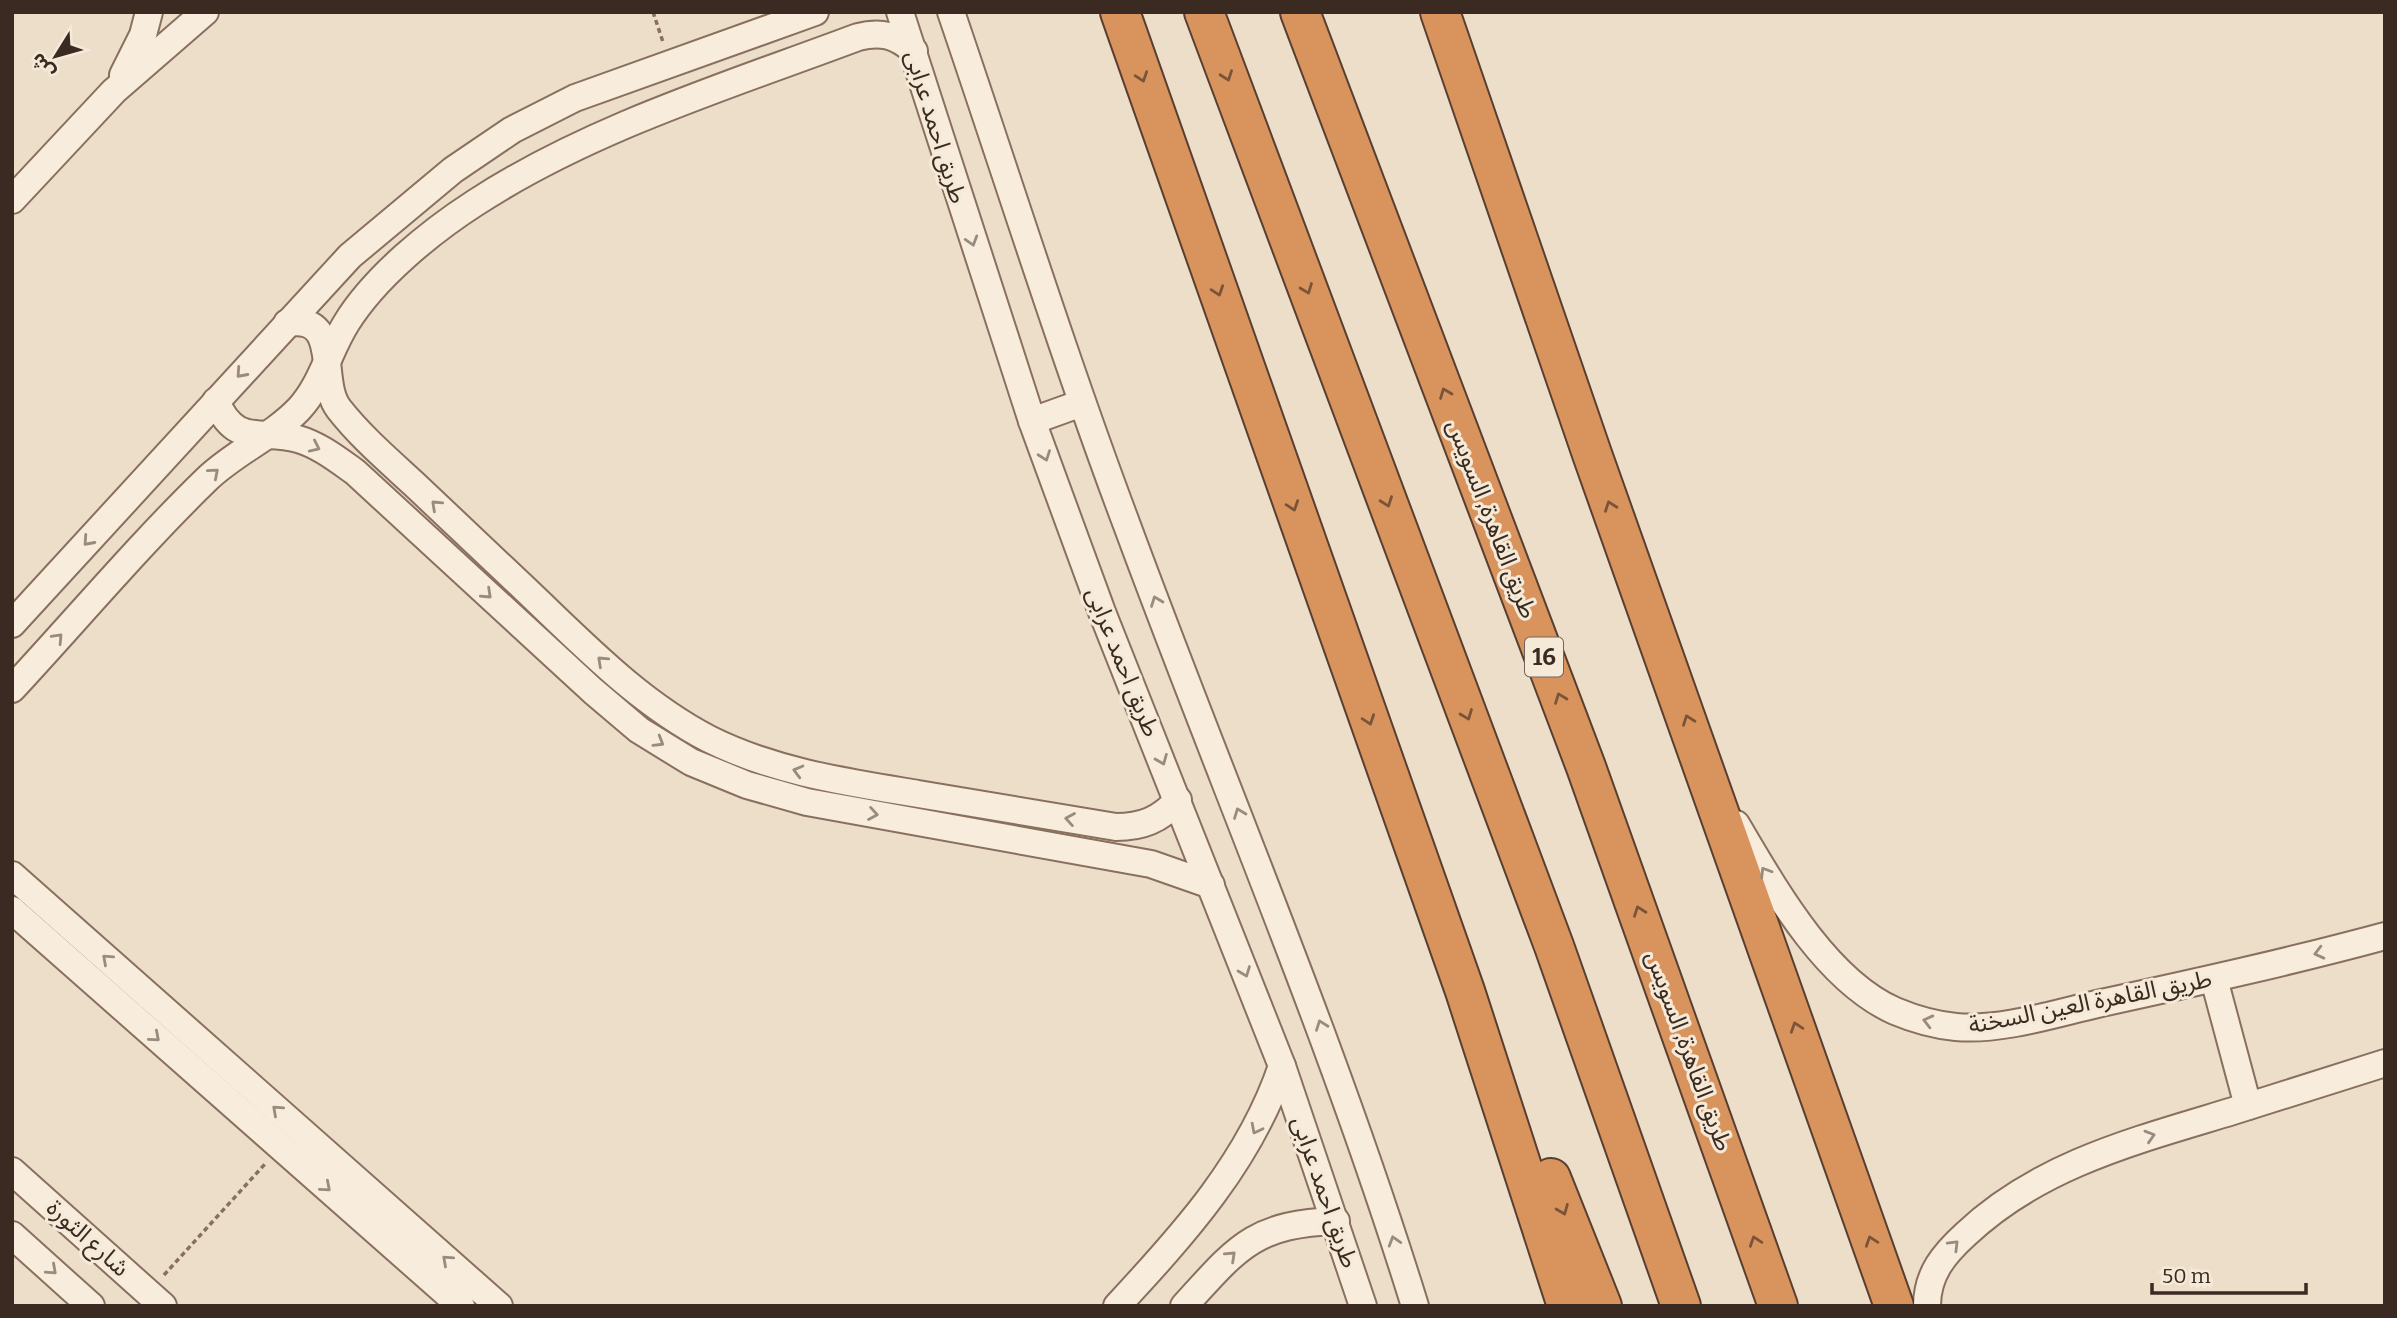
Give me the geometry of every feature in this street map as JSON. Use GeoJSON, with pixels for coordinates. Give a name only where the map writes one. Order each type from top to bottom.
{"type":"FeatureCollection","features":[{"type":"Feature","properties":{"kind":"highway"},"geometry":{"type":"LineString","coordinates":[[1120,12],[1465,991],[1567,1306]]}},
{"type":"Feature","properties":{"kind":"highway"},"geometry":{"type":"LineString","coordinates":[[1204,12],[1554,946],[1681,1306]]}},
{"type":"Feature","properties":{"kind":"highway","name":"طريق القاهرة, السويس"},"geometry":{"type":"LineString","coordinates":[[1300,12],[1586,767],[1777,1306]]}},
{"type":"Feature","properties":{"kind":"highway"},"geometry":{"type":"LineString","coordinates":[[1440,12],[1592,454],[1706,768],[1894,1306]]}},
{"type":"Feature","properties":{"kind":"highway"},"geometry":{"type":"LineString","coordinates":[[1465,991],[1523,1112],[1602,1306]]}},
{"type":"Feature","properties":{"kind":"street"},"geometry":{"type":"LineString","coordinates":[[114,91],[138,47],[152,12],[165,25],[185,30]]}},
{"type":"Feature","properties":{"kind":"street"},"geometry":{"type":"LineString","coordinates":[[12,200],[114,91],[205,12]]}},
{"type":"Feature","properties":{"kind":"street"},"geometry":{"type":"LineString","coordinates":[[12,624],[287,323],[350,256],[399,212],[492,143],[575,98],[815,12]]}},
{"type":"Feature","properties":{"kind":"street"},"geometry":{"type":"LineString","coordinates":[[822,12],[835,45]]}},
{"type":"Feature","properties":{"kind":"street","name":"طريق احمد عرابى"},"geometry":{"type":"LineString","coordinates":[[900,12],[971,239],[1032,421],[1102,612],[1282,1066],[1363,1306]]}},
{"type":"Feature","properties":{"kind":"street","name":"طريق احمد عرابى"},"geometry":{"type":"LineString","coordinates":[[951,12],[1082,403],[1175,653],[1314,1007],[1357,1126],[1415,1306]]}},
{"type":"Feature","properties":{"kind":"street"},"geometry":{"type":"LineString","coordinates":[[12,689],[186,499],[210,476],[300,408],[314,389],[337,339],[364,300],[419,244],[474,204],[531,169],[592,139],[835,45],[873,33],[902,40],[914,51]]}},
{"type":"Feature","properties":{"kind":"street"},"geometry":{"type":"LineString","coordinates":[[287,323],[298,321],[314,328],[325,343],[328,384],[336,406],[377,450],[614,673],[660,709],[709,739],[763,762],[819,777],[1116,827],[1134,827],[1152,822],[1178,800]]}},
{"type":"Feature","properties":{"kind":"street"},"geometry":{"type":"LineString","coordinates":[[216,401],[222,415],[236,429],[264,436],[298,439],[326,452],[355,472],[593,691],[639,730],[691,762],[747,785],[807,802],[1151,864],[1211,885]]}},
{"type":"Feature","properties":{"kind":"street"},"geometry":{"type":"LineString","coordinates":[[1032,421],[1082,403]]}},
{"type":"Feature","properties":{"kind":"street"},"geometry":{"type":"LineString","coordinates":[[355,472],[361,456],[377,450]]}},
{"type":"Feature","properties":{"kind":"street","name":"طريق القاهرة العين السخنة"},"geometry":{"type":"LineString","coordinates":[[1706,768],[1779,895],[1809,934],[1849,978],[1894,1010],[1925,1022],[1958,1027],[1990,1026],[2214,979],[2385,936]]}},
{"type":"Feature","properties":{"kind":"street"},"geometry":{"type":"LineString","coordinates":[[1116,827],[1119,859]]}},
{"type":"Feature","properties":{"kind":"street"},"geometry":{"type":"LineString","coordinates":[[12,875],[499,1306]]}},
{"type":"Feature","properties":{"kind":"street"},"geometry":{"type":"LineString","coordinates":[[12,911],[461,1306]]}},
{"type":"Feature","properties":{"kind":"street"},"geometry":{"type":"LineString","coordinates":[[2214,979],[2248,1106]]}},
{"type":"Feature","properties":{"kind":"street"},"geometry":{"type":"LineString","coordinates":[[1927,1306],[1931,1278],[1944,1256],[1974,1226],[2022,1190],[2066,1167],[2103,1152],[2385,1063]]}},
{"type":"Feature","properties":{"kind":"street"},"geometry":{"type":"LineString","coordinates":[[1125,1303],[1239,1160],[1264,1115],[1282,1066]]}},
{"type":"Feature","properties":{"kind":"street","name":"شارع الثورة"},"geometry":{"type":"LineString","coordinates":[[12,1171],[156,1299]]}},
{"type":"Feature","properties":{"kind":"street"},"geometry":{"type":"LineString","coordinates":[[1184,1306],[1247,1242],[1288,1225],[1336,1221]]}},
{"type":"Feature","properties":{"kind":"street","name":"شارع الثورة"},"geometry":{"type":"LineString","coordinates":[[12,1235],[91,1306]]}},
{"type":"Feature","properties":{"kind":"path"},"geometry":{"type":"LineString","coordinates":[[653,12],[671,64]]}},
{"type":"Feature","properties":{"kind":"path"},"geometry":{"type":"LineString","coordinates":[[156,1299],[281,1147]]}}]}
